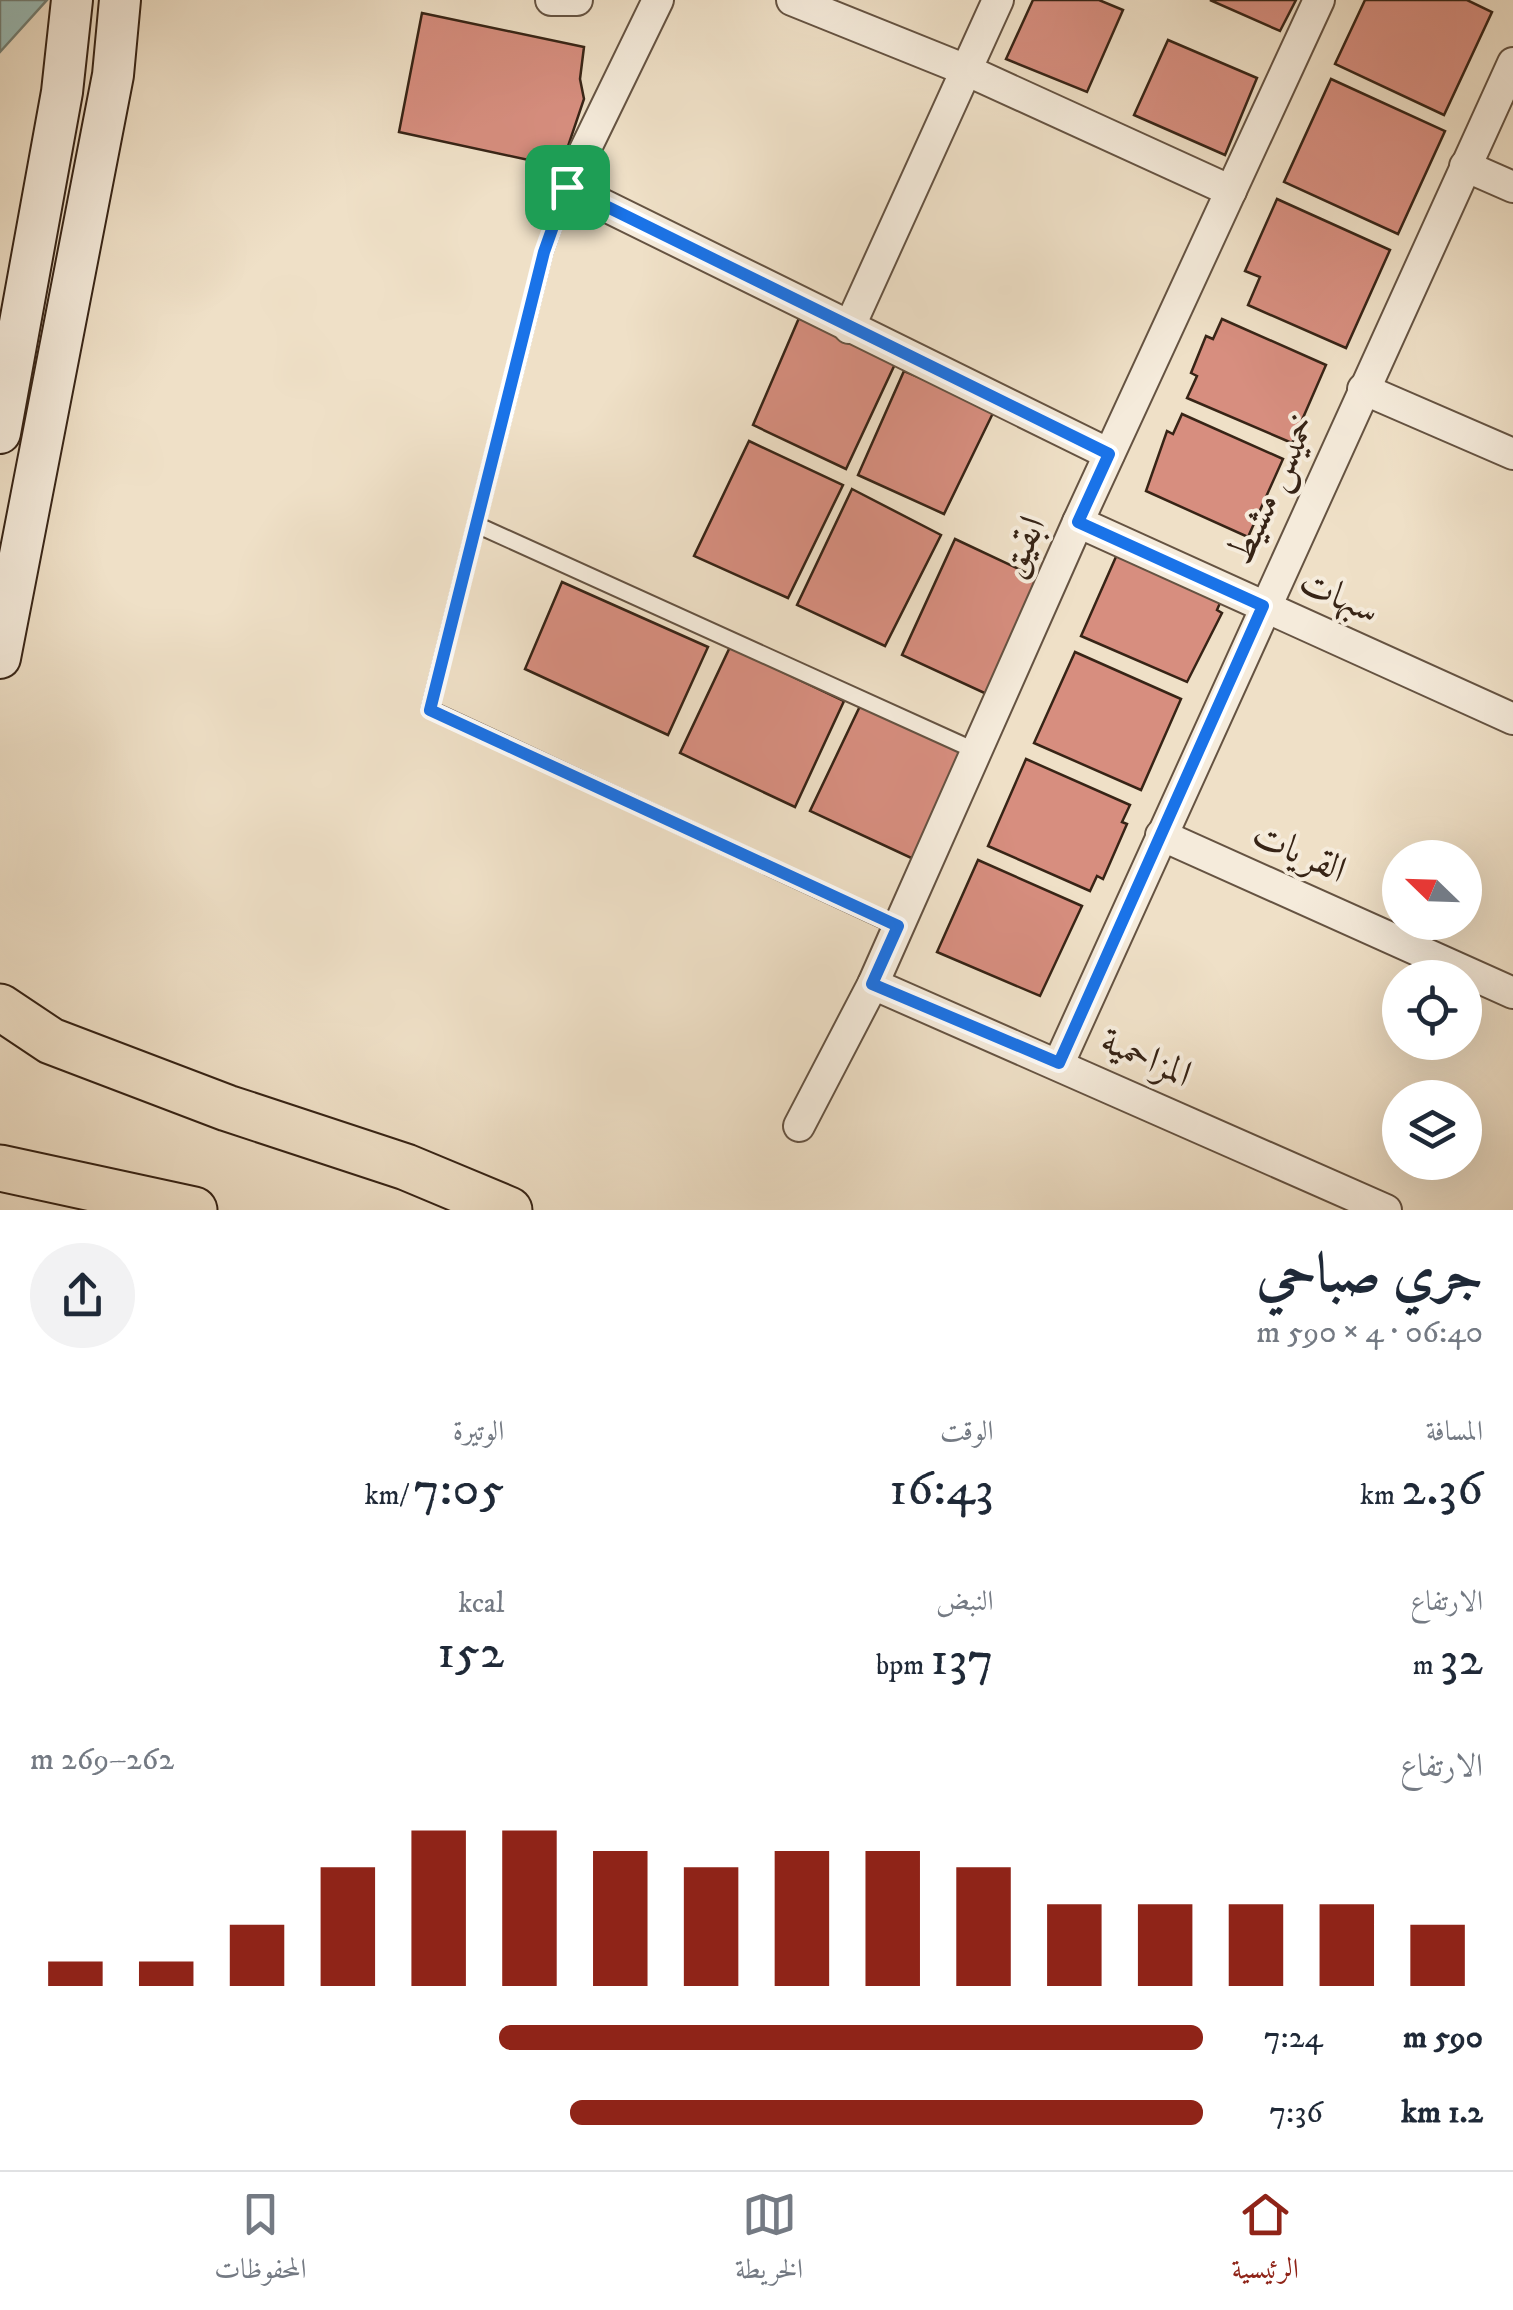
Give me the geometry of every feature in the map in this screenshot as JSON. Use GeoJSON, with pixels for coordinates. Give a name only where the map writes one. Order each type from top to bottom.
{"type":"FeatureCollection","features":[{"type":"Feature","properties":{"kind":"main road"},"geometry":{"type":"LineString","coordinates":[[0,1007],[51,1041],[227,1108],[406,1167],[509,1210]]}},
{"type":"Feature","properties":{"kind":"main road"},"geometry":{"type":"LineString","coordinates":[[0,1168],[194,1210]]}},
{"type":"Feature","properties":{"kind":"street"},"geometry":{"type":"LineString","coordinates":[[0,433],[62,92],[72,0]]}},
{"type":"Feature","properties":{"kind":"street"},"geometry":{"type":"LineString","coordinates":[[0,658],[113,75],[120,0]]}},
{"type":"Feature","properties":{"kind":"street"},"geometry":{"type":"LineString","coordinates":[[551,0],[578,0]]}},
{"type":"Feature","properties":{"kind":"street"},"geometry":{"type":"LineString","coordinates":[[658,0],[567,187],[1109,454]]}},
{"type":"Feature","properties":{"kind":"street"},"geometry":{"type":"LineString","coordinates":[[792,0],[966,70],[1231,191]]}},
{"type":"Feature","properties":{"kind":"street"},"geometry":{"type":"LineString","coordinates":[[849,328],[998,0]]}},
{"type":"Feature","properties":{"kind":"street","name":"ابقيق"},"geometry":{"type":"LineString","coordinates":[[800,1126],[872,984],[1078,522],[1319,0]]}},
{"type":"Feature","properties":{"kind":"street","name":"خميس مشيط"},"geometry":{"type":"LineString","coordinates":[[1059,1063],[1263,606],[1513,63]]}},
{"type":"Feature","properties":{"kind":"street"},"geometry":{"type":"LineString","coordinates":[[1466,166],[1513,187]]}},
{"type":"Feature","properties":{"kind":"street"},"geometry":{"type":"LineString","coordinates":[[14,368],[56,376]]}},
{"type":"Feature","properties":{"kind":"street"},"geometry":{"type":"LineString","coordinates":[[1363,389],[1513,454]]}},
{"type":"Feature","properties":{"kind":"street","name":"سبهات"},"geometry":{"type":"LineString","coordinates":[[1078,522],[1513,719]]}},
{"type":"Feature","properties":{"kind":"street","name":"القريات"},"geometry":{"type":"LineString","coordinates":[[1161,836],[1513,993]]}},
{"type":"Feature","properties":{"kind":"street","name":"المزاحمية"},"geometry":{"type":"LineString","coordinates":[[872,984],[1386,1210]]}},
{"type":"Feature","properties":{"kind":"lane"},"geometry":{"type":"LineString","coordinates":[[567,187],[544,252],[430,710],[898,926]]}},
{"type":"Feature","properties":{"kind":"lane"},"geometry":{"type":"LineString","coordinates":[[476,525],[976,751]]}},
{"type":"Feature","properties":{"kind":"water"},"geometry":{"type":"Polygon","coordinates":[[[0,0],[47,0],[0,52],[0,0]]]}},
{"type":"Feature","properties":{"kind":"building"},"geometry":{"type":"Polygon","coordinates":[[[1033,0],[1099,0],[1123,10],[1087,92],[1006,59],[1033,0]]]}},
{"type":"Feature","properties":{"kind":"building"},"geometry":{"type":"Polygon","coordinates":[[[1210,0],[1296,0],[1280,31],[1210,0]]]}},
{"type":"Feature","properties":{"kind":"building"},"geometry":{"type":"Polygon","coordinates":[[[1365,0],[1467,0],[1492,12],[1444,115],[1335,64],[1365,0]]]}},
{"type":"Feature","properties":{"kind":"building"},"geometry":{"type":"Polygon","coordinates":[[[422,13],[584,47],[580,79],[584,99],[561,167],[399,132],[422,13]]]}},
{"type":"Feature","properties":{"kind":"building"},"geometry":{"type":"Polygon","coordinates":[[[1168,40],[1257,78],[1225,155],[1134,115],[1168,40]]]}},
{"type":"Feature","properties":{"kind":"building"},"geometry":{"type":"Polygon","coordinates":[[[1331,79],[1445,131],[1398,234],[1284,182],[1331,79]]]}},
{"type":"Feature","properties":{"kind":"building"},"geometry":{"type":"Polygon","coordinates":[[[1277,199],[1390,250],[1346,348],[1248,305],[1260,277],[1245,271],[1277,199]]]}},
{"type":"Feature","properties":{"kind":"building"},"geometry":{"type":"Polygon","coordinates":[[[799,318],[895,364],[846,469],[753,425],[799,318]]]}},
{"type":"Feature","properties":{"kind":"building"},"geometry":{"type":"Polygon","coordinates":[[[1222,319],[1326,365],[1292,443],[1187,398],[1197,376],[1191,373],[1206,336],[1213,339],[1222,319]]]}},
{"type":"Feature","properties":{"kind":"building"},"geometry":{"type":"Polygon","coordinates":[[[904,371],[995,409],[944,514],[858,475],[904,371]]]}},
{"type":"Feature","properties":{"kind":"building"},"geometry":{"type":"Polygon","coordinates":[[[1182,414],[1283,459],[1248,537],[1146,491],[1167,431],[1173,434],[1182,414]]]}},
{"type":"Feature","properties":{"kind":"building"},"geometry":{"type":"Polygon","coordinates":[[[749,441],[843,485],[788,598],[694,556],[749,441]]]}},
{"type":"Feature","properties":{"kind":"building"},"geometry":{"type":"Polygon","coordinates":[[[852,489],[941,535],[885,646],[797,605],[852,489]]]}},
{"type":"Feature","properties":{"kind":"building"},"geometry":{"type":"Polygon","coordinates":[[[955,539],[1044,581],[991,696],[902,655],[955,539]]]}},
{"type":"Feature","properties":{"kind":"building"},"geometry":{"type":"Polygon","coordinates":[[[1119,550],[1223,596],[1217,610],[1222,613],[1187,682],[1081,636],[1119,550]]]}},
{"type":"Feature","properties":{"kind":"building"},"geometry":{"type":"Polygon","coordinates":[[[562,582],[708,647],[668,735],[525,669],[562,582]]]}},
{"type":"Feature","properties":{"kind":"building"},"geometry":{"type":"Polygon","coordinates":[[[730,647],[844,701],[795,807],[680,753],[730,647]]]}},
{"type":"Feature","properties":{"kind":"building"},"geometry":{"type":"Polygon","coordinates":[[[1075,652],[1181,699],[1141,790],[1034,743],[1075,652]]]}},
{"type":"Feature","properties":{"kind":"building"},"geometry":{"type":"Polygon","coordinates":[[[861,704],[969,756],[920,862],[810,811],[861,704]]]}},
{"type":"Feature","properties":{"kind":"building"},"geometry":{"type":"Polygon","coordinates":[[[1026,759],[1130,805],[1122,822],[1127,824],[1103,879],[1097,876],[1090,891],[988,846],[1026,759]]]}},
{"type":"Feature","properties":{"kind":"building"},"geometry":{"type":"Polygon","coordinates":[[[978,860],[1082,906],[1040,996],[937,952],[978,860]]]}},
{"type":"Feature","properties":{"kind":"route"},"geometry":{"type":"LineString","coordinates":[[567,187],[1109,454],[1078,522],[1263,606],[1059,1063],[872,984],[898,926],[430,710],[544,252],[567,187]]}}]}
